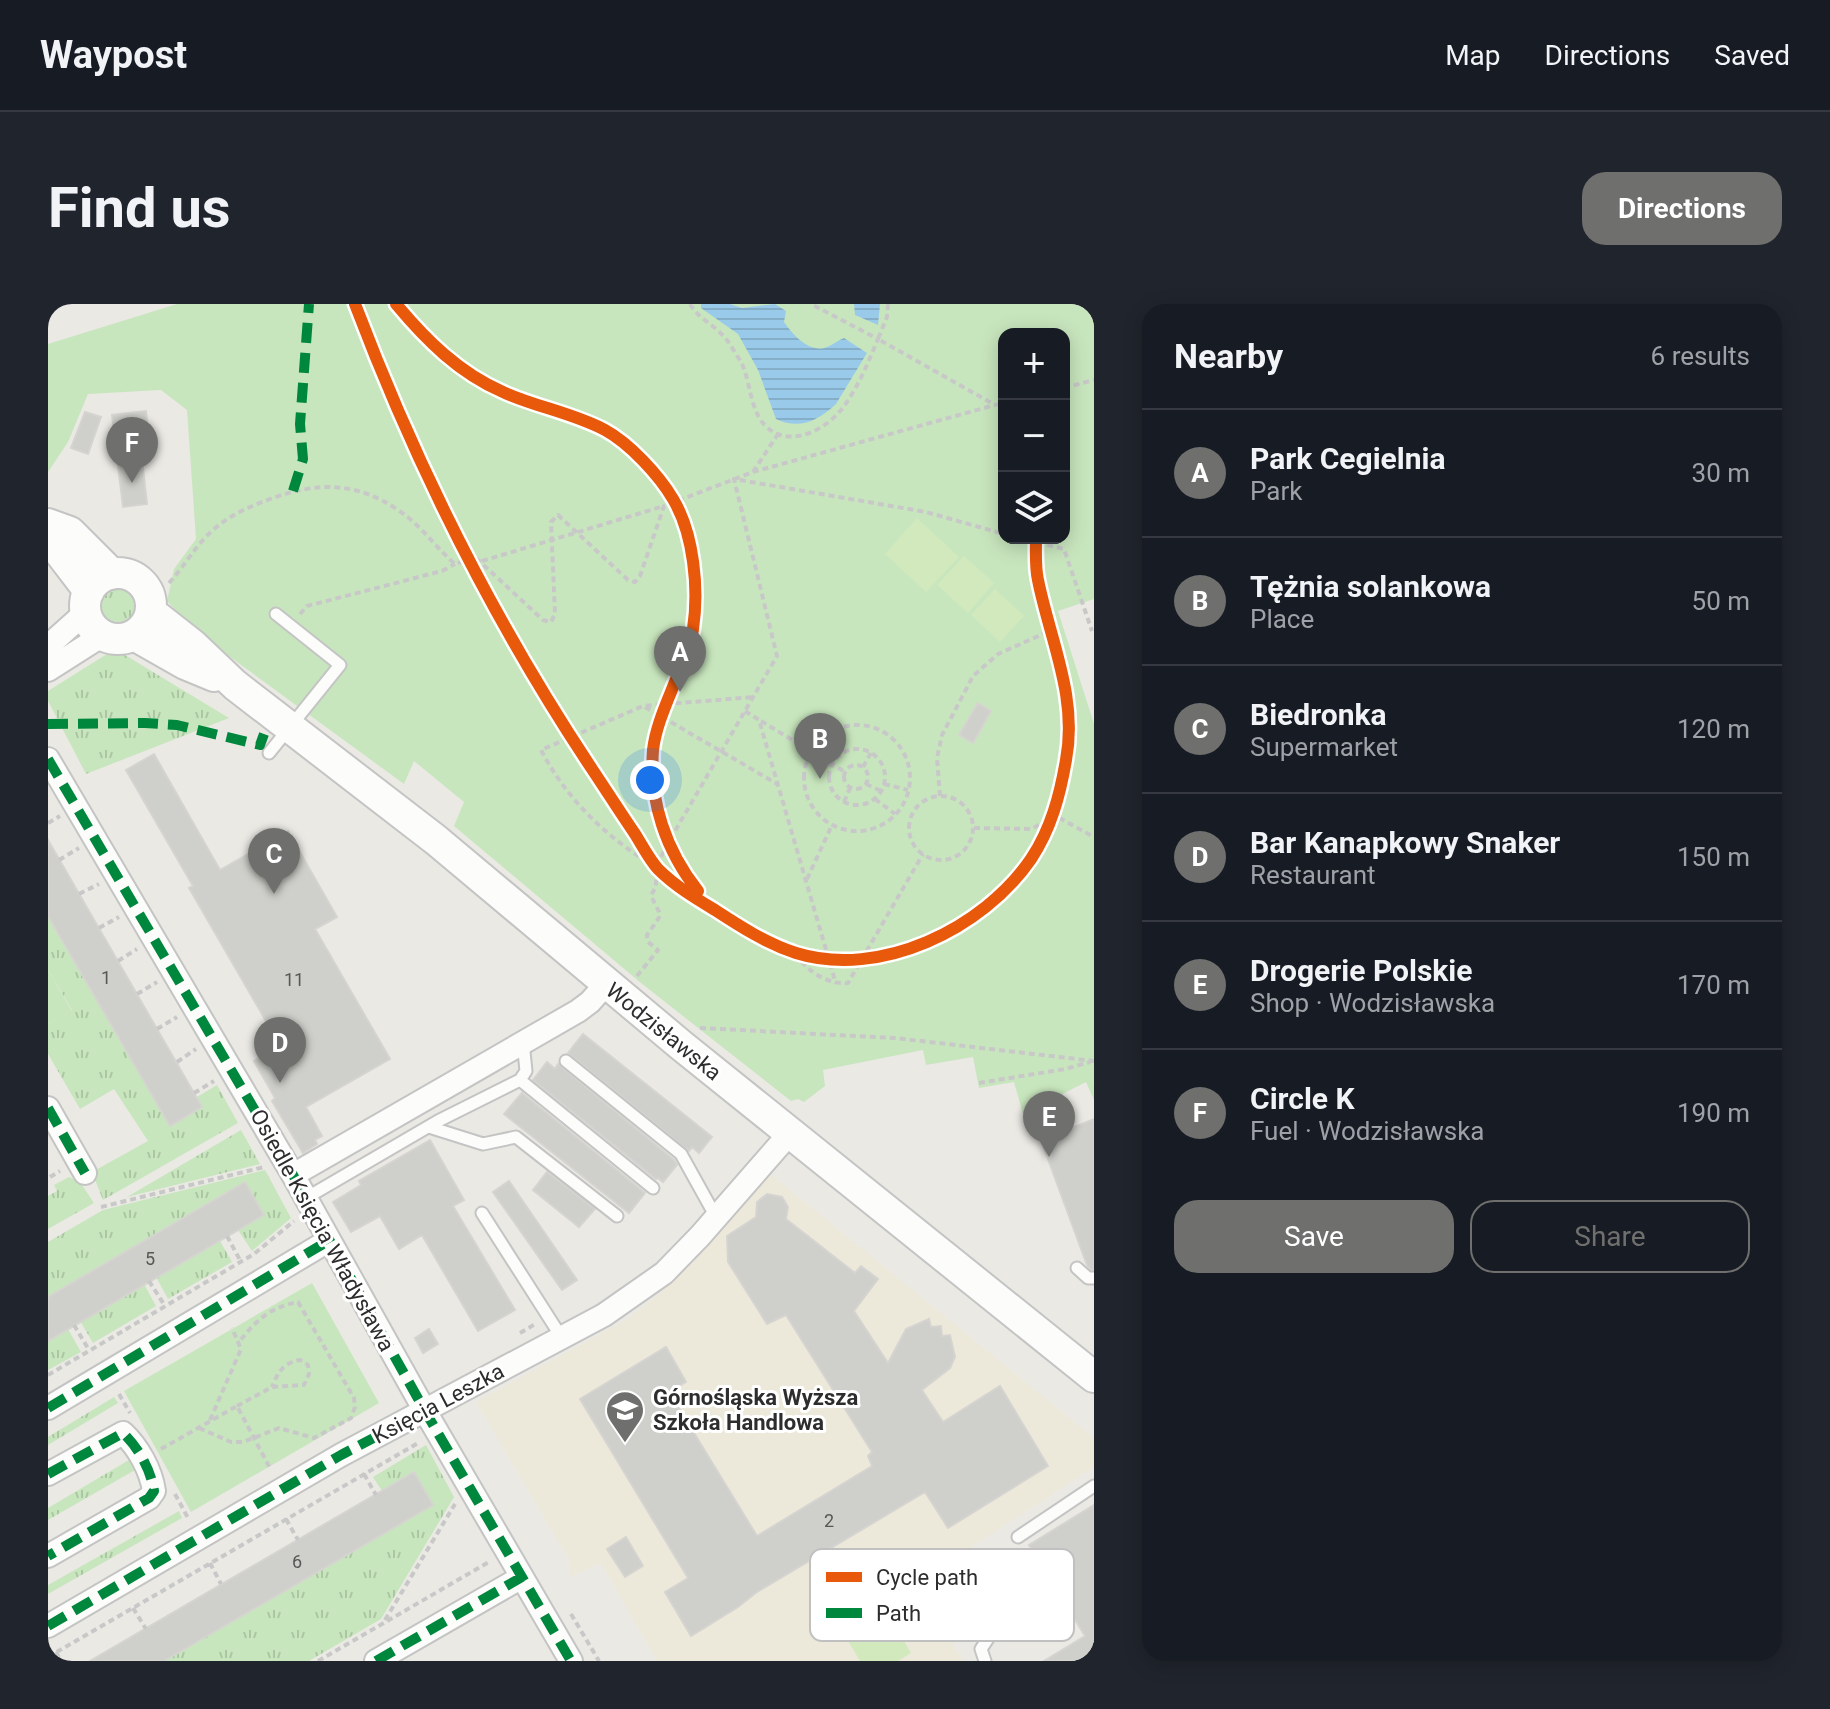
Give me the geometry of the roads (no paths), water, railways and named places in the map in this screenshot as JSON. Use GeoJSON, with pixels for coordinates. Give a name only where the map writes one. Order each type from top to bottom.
{"type":"FeatureCollection","features":[{"type":"Feature","properties":{"kind":"street"},"geometry":{"type":"LineString","coordinates":[[48,524],[70,532],[97,603]]}},
{"type":"Feature","properties":{"kind":"street"},"geometry":{"type":"LineString","coordinates":[[48,530],[54,545],[97,603],[119,639],[142,623],[149,595],[140,581],[126,574],[97,603],[48,646]]}},
{"type":"Feature","properties":{"kind":"street"},"geometry":{"type":"LineString","coordinates":[[48,670],[97,603]]}},
{"type":"Feature","properties":{"kind":"street","name":"Wodzisławska"},"geometry":{"type":"LineString","coordinates":[[142,623],[185,664],[235,685],[618,984],[790,1133],[1094,1377]]}},
{"type":"Feature","properties":{"kind":"street","name":"Osiedle Księcia Władysława"},"geometry":{"type":"LineString","coordinates":[[48,759],[293,1175],[301,1208],[328,1241],[571,1661]]}},
{"type":"Feature","properties":{"kind":"street"},"geometry":{"type":"LineString","coordinates":[[293,1175],[618,984]]}},
{"type":"Feature","properties":{"kind":"street"},"geometry":{"type":"LineString","coordinates":[[48,1108],[85,1173]]}},
{"type":"Feature","properties":{"kind":"street","name":"Księcia Leszka"},"geometry":{"type":"LineString","coordinates":[[48,1626],[341,1455],[604,1315],[664,1273],[790,1133]]}},
{"type":"Feature","properties":{"kind":"street"},"geometry":{"type":"LineString","coordinates":[[48,1408],[328,1241]]}},
{"type":"Feature","properties":{"kind":"street"},"geometry":{"type":"LineString","coordinates":[[48,1474],[123,1433],[140,1454],[153,1481],[154,1491],[149,1498],[48,1556]]}},
{"type":"Feature","properties":{"kind":"street"},"geometry":{"type":"LineString","coordinates":[[376,1661],[522,1577]]}},
{"type":"Feature","properties":{"kind":"lane"},"geometry":{"type":"LineString","coordinates":[[269,753],[340,665],[276,614]]}},
{"type":"Feature","properties":{"kind":"lane"},"geometry":{"type":"LineString","coordinates":[[301,1208],[429,1127],[520,1080],[526,1071],[523,1042]]}},
{"type":"Feature","properties":{"kind":"lane"},"geometry":{"type":"LineString","coordinates":[[566,1061],[681,1154],[716,1217]]}},
{"type":"Feature","properties":{"kind":"lane"},"geometry":{"type":"LineString","coordinates":[[520,1080],[653,1188]]}},
{"type":"Feature","properties":{"kind":"lane"},"geometry":{"type":"LineString","coordinates":[[429,1127],[483,1144],[516,1137],[617,1216]]}},
{"type":"Feature","properties":{"kind":"lane"},"geometry":{"type":"LineString","coordinates":[[482,1213],[562,1338]]}},
{"type":"Feature","properties":{"kind":"lane"},"geometry":{"type":"LineString","coordinates":[[1077,1268],[1088,1278],[1094,1278]]}},
{"type":"Feature","properties":{"kind":"lane"},"geometry":{"type":"LineString","coordinates":[[1018,1537],[1094,1486]]}},
{"type":"Feature","properties":{"kind":"lane"},"geometry":{"type":"LineString","coordinates":[[985,1661],[981,1649],[986,1641]]}},
{"type":"Feature","properties":{"kind":"water"},"geometry":{"type":"Polygon","coordinates":[[[701,304],[730,304],[742,308],[775,304],[786,311],[784,322],[808,346],[821,348],[844,338],[867,353],[836,404],[829,410],[808,422],[784,422],[776,419],[758,370],[738,334],[701,308],[701,304]]]}},
{"type":"Feature","properties":{"kind":"water"},"geometry":{"type":"Polygon","coordinates":[[[854,304],[880,304],[878,325],[855,315],[854,304]]]}},
{"type":"Feature","properties":{"kind":"place","name":"Circle K"},"geometry":{"type":"Point","coordinates":[132,483]}},
{"type":"Feature","properties":{"kind":"place","name":"Park Cegielnia"},"geometry":{"type":"Point","coordinates":[680,692]}},
{"type":"Feature","properties":{"kind":"place","name":"Tężnia solankowa"},"geometry":{"type":"Point","coordinates":[820,779]}},
{"type":"Feature","properties":{"kind":"place","name":"Biedronka"},"geometry":{"type":"Point","coordinates":[274,894]}},
{"type":"Feature","properties":{"kind":"place","name":"Bar Kanapkowy Snaker"},"geometry":{"type":"Point","coordinates":[280,1083]}},
{"type":"Feature","properties":{"kind":"place","name":"Drogerie Polskie"},"geometry":{"type":"Point","coordinates":[1049,1157]}},
{"type":"Feature","properties":{"kind":"place","name":"Górnośląska Wyższa Szkoła Handlowa"},"geometry":{"type":"Point","coordinates":[625,1444]}}]}
